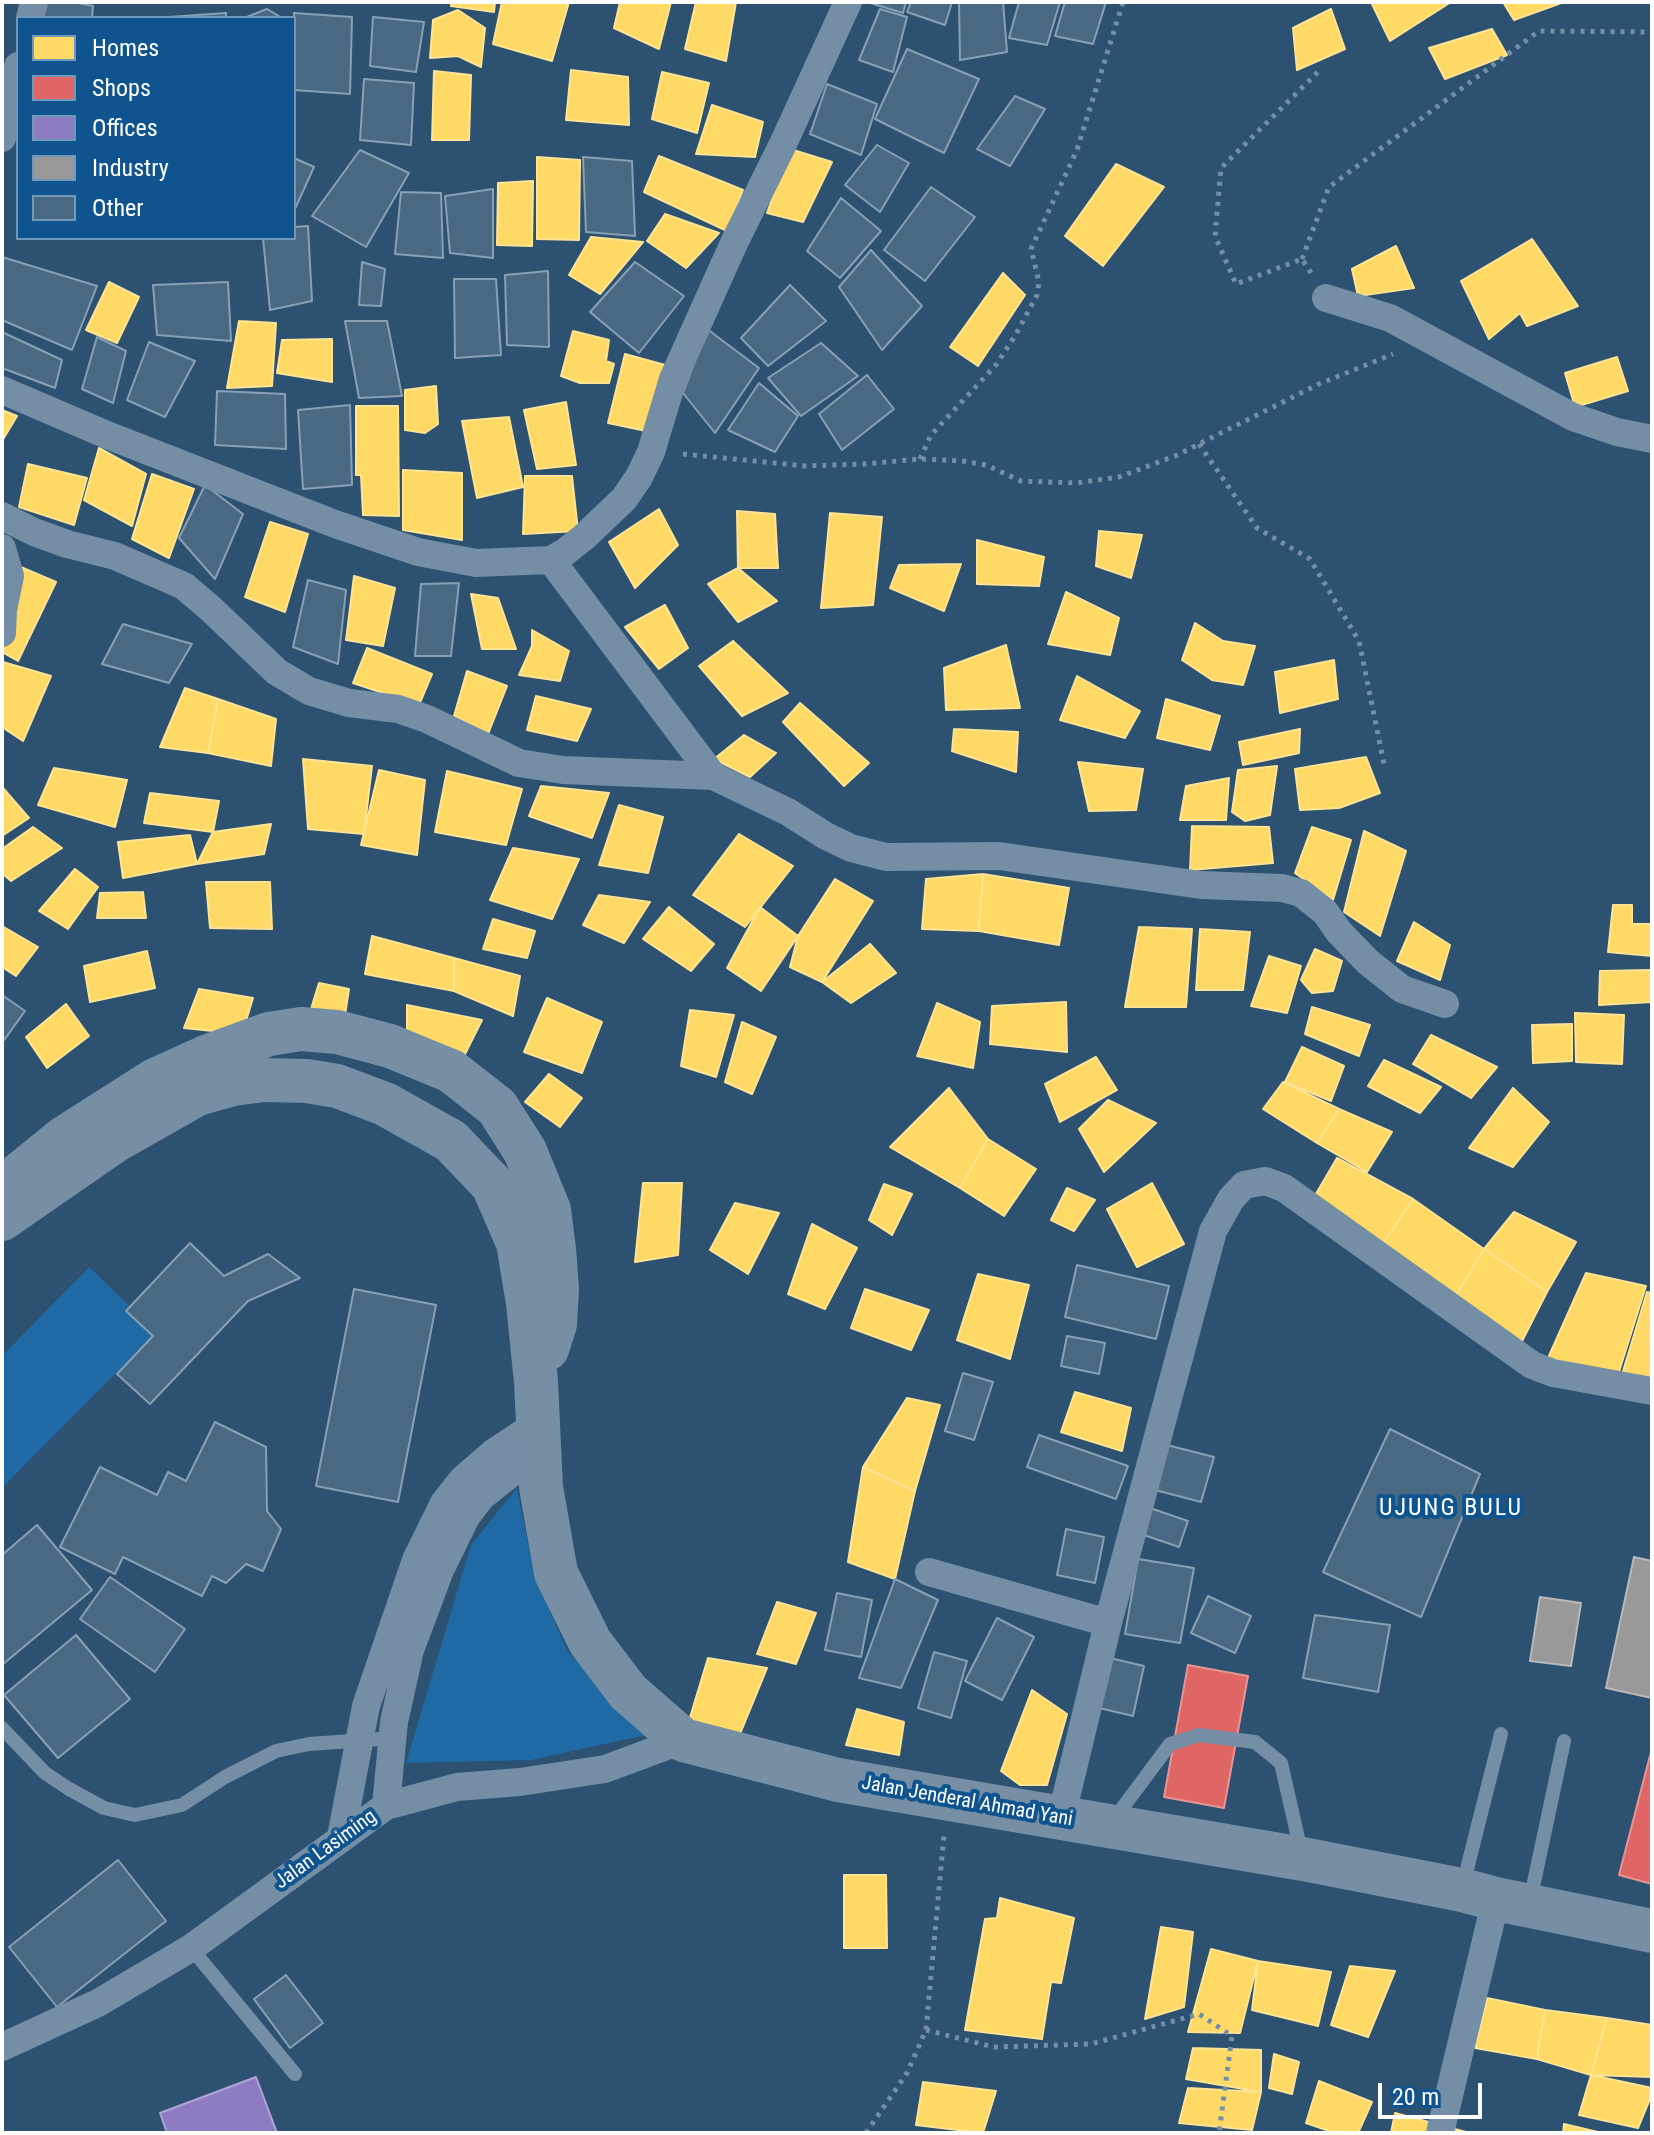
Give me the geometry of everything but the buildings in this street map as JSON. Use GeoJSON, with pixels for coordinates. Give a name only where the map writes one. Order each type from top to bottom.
{"type":"FeatureCollection","features":[{"type":"Feature","properties":{"kind":"highway","name":"Jalan Jenderal Ahmad Yani"},"geometry":{"type":"LineString","coordinates":[[2,1189],[64,1138],[155,1080],[269,1034],[301,1029],[337,1032],[390,1046],[451,1071],[497,1107],[525,1151],[549,1210],[557,1289],[555,1324],[537,1419]]}},
{"type":"Feature","properties":{"kind":"highway","name":"Jalan Jenderal Ahmad Yani"},"geometry":{"type":"LineString","coordinates":[[2,1219],[116,1140],[197,1094],[233,1084],[264,1080],[307,1081],[337,1086],[385,1104],[451,1141],[493,1185],[518,1243],[528,1303],[541,1487],[556,1573],[590,1642],[628,1692],[683,1740],[838,1780],[1303,1859],[1652,1931]]}},
{"type":"Feature","properties":{"kind":"street"},"geometry":{"type":"LineString","coordinates":[[2,390],[107,435],[335,524],[418,552],[476,563],[551,560],[575,545],[624,499],[639,477],[651,452],[673,379],[848,2]]}},
{"type":"Feature","properties":{"kind":"street"},"geometry":{"type":"LineString","coordinates":[[2,138],[16,75]]}},
{"type":"Feature","properties":{"kind":"street"},"geometry":{"type":"LineString","coordinates":[[1326,298],[1390,318],[1573,417],[1617,432],[1652,439]]}},
{"type":"Feature","properties":{"kind":"street"},"geometry":{"type":"LineString","coordinates":[[3,520],[67,544],[115,556],[184,586],[277,672],[309,691],[349,703],[398,709],[427,719],[519,763],[563,770],[713,776],[788,812],[838,842],[886,857],[999,856],[1201,885],[1282,888],[1301,893],[1325,912],[1339,932],[1368,962],[1402,989],[1445,1004]]}},
{"type":"Feature","properties":{"kind":"street"},"geometry":{"type":"LineString","coordinates":[[2,548],[10,576],[2,633]]}},
{"type":"Feature","properties":{"kind":"street"},"geometry":{"type":"LineString","coordinates":[[551,560],[713,776]]}},
{"type":"Feature","properties":{"kind":"street"},"geometry":{"type":"LineString","coordinates":[[1061,1818],[1108,1623],[1213,1231],[1231,1199],[1244,1185],[1265,1181],[1284,1188],[1532,1365],[1553,1373],[1652,1391]]}},
{"type":"Feature","properties":{"kind":"street"},"geometry":{"type":"LineString","coordinates":[[386,1806],[394,1722],[410,1650],[440,1570],[466,1517],[537,1419]]}},
{"type":"Feature","properties":{"kind":"street"},"geometry":{"type":"LineString","coordinates":[[341,1837],[358,1742],[386,1642],[416,1560],[444,1503],[463,1479],[537,1419]]}},
{"type":"Feature","properties":{"kind":"street"},"geometry":{"type":"LineString","coordinates":[[929,1572],[1108,1623]]}},
{"type":"Feature","properties":{"kind":"street","name":"Jalan Lasiming"},"geometry":{"type":"LineString","coordinates":[[2,2047],[98,2003],[191,1948],[386,1806],[457,1787],[520,1782],[605,1769],[683,1740]]}},
{"type":"Feature","properties":{"kind":"street"},"geometry":{"type":"LineString","coordinates":[[1440,2133],[1496,1898]]}},
{"type":"Feature","properties":{"kind":"lane"},"geometry":{"type":"LineString","coordinates":[[2,1728],[45,1773],[57,1781],[104,1808],[135,1815],[182,1805],[225,1777],[276,1751],[309,1744],[394,1738]]}},
{"type":"Feature","properties":{"kind":"lane"},"geometry":{"type":"LineString","coordinates":[[1496,1898],[1501,1734]]}},
{"type":"Feature","properties":{"kind":"lane"},"geometry":{"type":"LineString","coordinates":[[1110,1826],[1170,1744],[1199,1735],[1255,1742],[1281,1763],[1303,1859]]}},
{"type":"Feature","properties":{"kind":"lane"},"geometry":{"type":"LineString","coordinates":[[1496,1898],[1564,1741]]}},
{"type":"Feature","properties":{"kind":"lane"},"geometry":{"type":"LineString","coordinates":[[191,1948],[295,2074]]}},
{"type":"Feature","properties":{"kind":"path"},"geometry":{"type":"LineString","coordinates":[[920,459],[931,435],[996,365],[1037,295],[1039,282],[1031,249],[1077,150],[1123,2]]}},
{"type":"Feature","properties":{"kind":"path"},"geometry":{"type":"LineString","coordinates":[[1319,71],[1221,168],[1215,236],[1236,284],[1302,259],[1329,187],[1539,31],[1652,32]]}},
{"type":"Feature","properties":{"kind":"path"},"geometry":{"type":"LineString","coordinates":[[1302,259],[1326,298]]}},
{"type":"Feature","properties":{"kind":"path"},"geometry":{"type":"LineString","coordinates":[[651,452],[805,466],[920,459],[986,465],[1021,481],[1076,483],[1119,477],[1199,444],[1319,384],[1371,365],[1427,338]]}},
{"type":"Feature","properties":{"kind":"path"},"geometry":{"type":"LineString","coordinates":[[1199,444],[1257,528],[1310,559],[1359,641],[1385,769]]}},
{"type":"Feature","properties":{"kind":"path"},"geometry":{"type":"LineString","coordinates":[[866,2133],[907,2073],[926,2030],[947,1799]]}},
{"type":"Feature","properties":{"kind":"path"},"geometry":{"type":"LineString","coordinates":[[926,2030],[994,2047],[1091,2044],[1199,2014],[1232,2036],[1219,2133]]}},
{"type":"Feature","properties":{"kind":"shaded area"},"geometry":{"type":"Polygon","coordinates":[[[89,1267],[153,1329],[153,1336],[2,1488],[2,1356],[89,1267]]]}},
{"type":"Feature","properties":{"kind":"shaded area"},"geometry":{"type":"Polygon","coordinates":[[[517,1488],[534,1573],[567,1651],[646,1735],[531,1760],[406,1763],[471,1545],[517,1488]]]}},
{"type":"Feature","properties":{"kind":"district","name":"UJUNG BULU"},"geometry":{"type":"Point","coordinates":[1451,1509]}}]}
